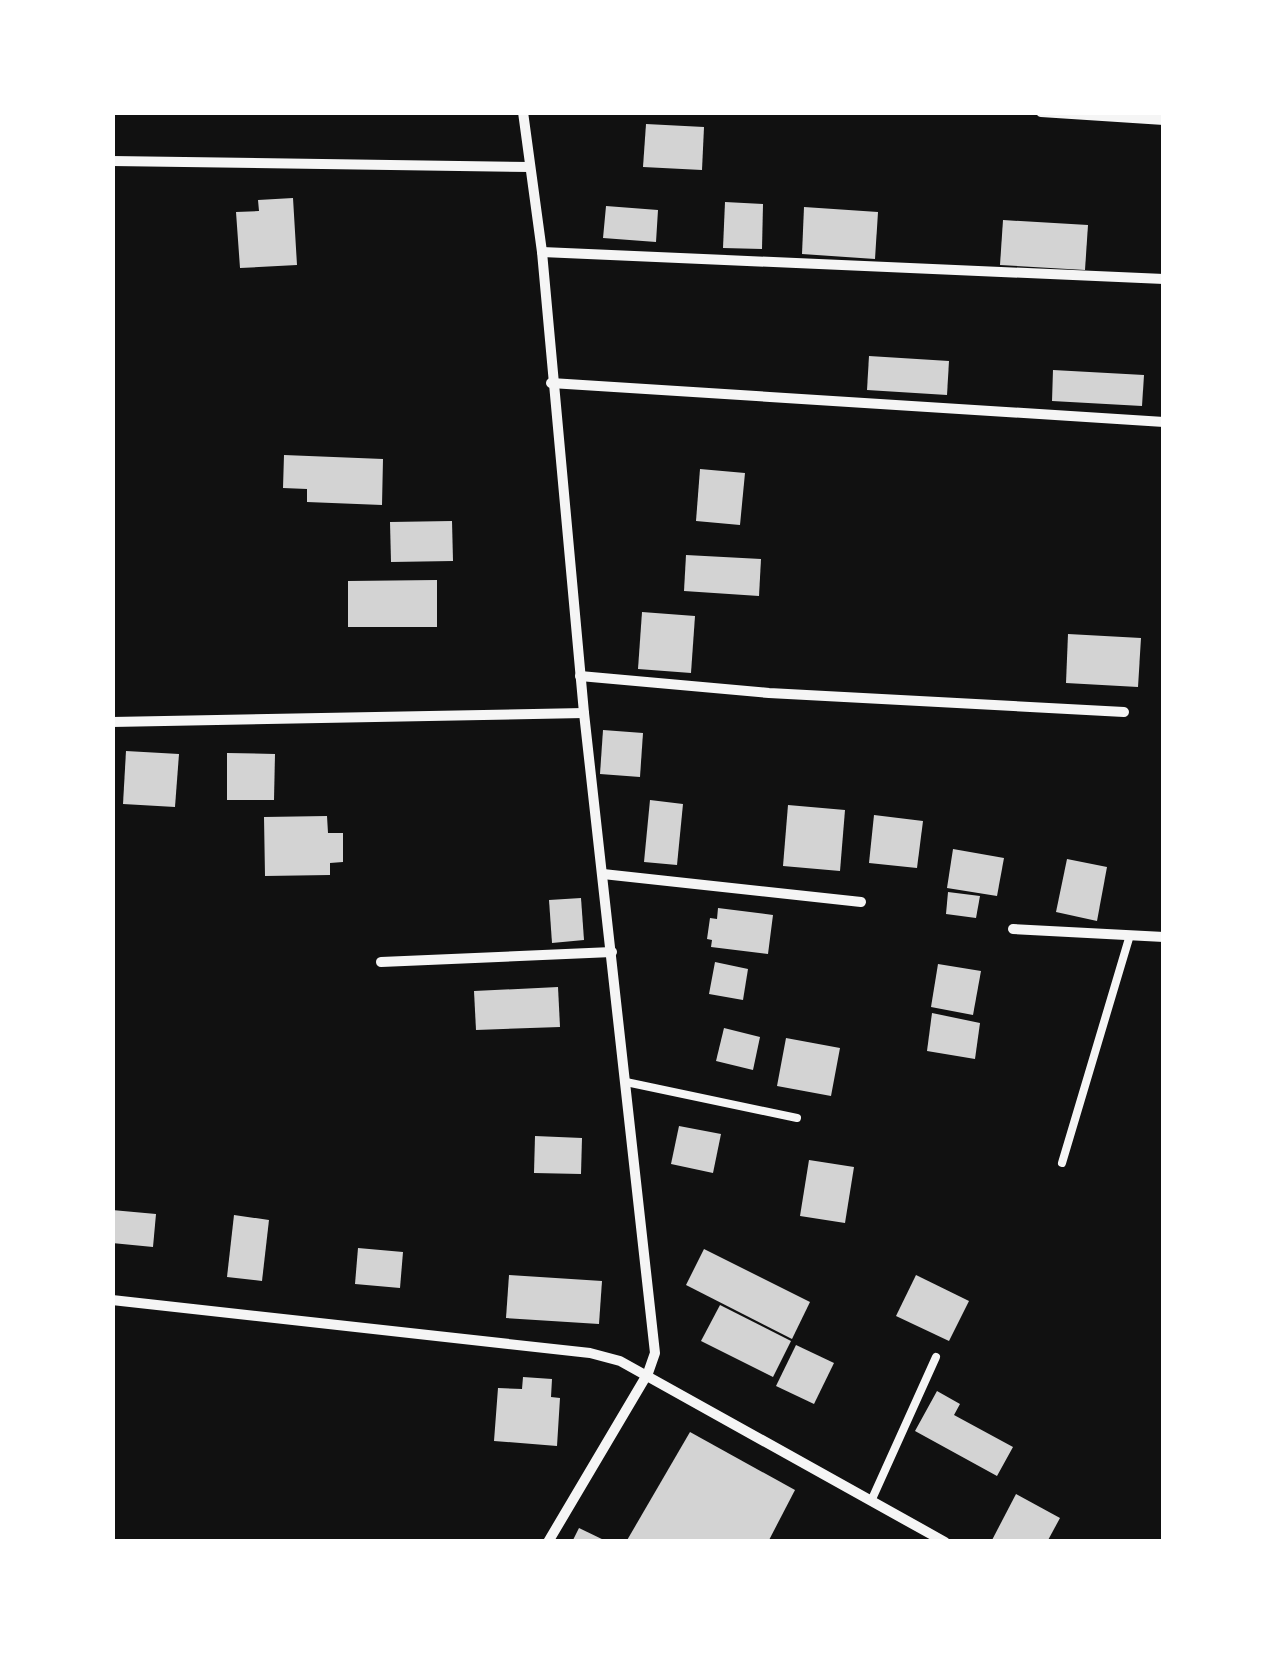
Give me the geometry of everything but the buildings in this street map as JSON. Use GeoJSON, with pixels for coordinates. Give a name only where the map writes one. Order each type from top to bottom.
{"type":"FeatureCollection","features":[{"type":"Feature","properties":{"kind":"street"},"geometry":{"type":"LineString","coordinates":[[523,112],[542,252],[580,676],[655,1352],[648,1373],[548,1542]]}},
{"type":"Feature","properties":{"kind":"street"},"geometry":{"type":"LineString","coordinates":[[1042,112],[1164,120]]}},
{"type":"Feature","properties":{"kind":"street"},"geometry":{"type":"LineString","coordinates":[[112,161],[530,167]]}},
{"type":"Feature","properties":{"kind":"street"},"geometry":{"type":"LineString","coordinates":[[542,252],[1164,279]]}},
{"type":"Feature","properties":{"kind":"street"},"geometry":{"type":"LineString","coordinates":[[552,383],[1164,422]]}},
{"type":"Feature","properties":{"kind":"street"},"geometry":{"type":"LineString","coordinates":[[580,676],[770,693],[1124,712]]}},
{"type":"Feature","properties":{"kind":"street"},"geometry":{"type":"LineString","coordinates":[[112,722],[584,712]]}},
{"type":"Feature","properties":{"kind":"street"},"geometry":{"type":"LineString","coordinates":[[602,874],[860,902]]}},
{"type":"Feature","properties":{"kind":"street"},"geometry":{"type":"LineString","coordinates":[[1013,929],[1164,937]]}},
{"type":"Feature","properties":{"kind":"street"},"geometry":{"type":"LineString","coordinates":[[381,962],[612,952]]}},
{"type":"Feature","properties":{"kind":"street"},"geometry":{"type":"LineString","coordinates":[[112,1300],[590,1353],[648,1373],[945,1542]]}},
{"type":"Feature","properties":{"kind":"lane"},"geometry":{"type":"LineString","coordinates":[[1062,1163],[1130,935]]}},
{"type":"Feature","properties":{"kind":"lane"},"geometry":{"type":"LineString","coordinates":[[626,1082],[797,1118]]}},
{"type":"Feature","properties":{"kind":"lane"},"geometry":{"type":"LineString","coordinates":[[872,1500],[936,1357]]}}]}
